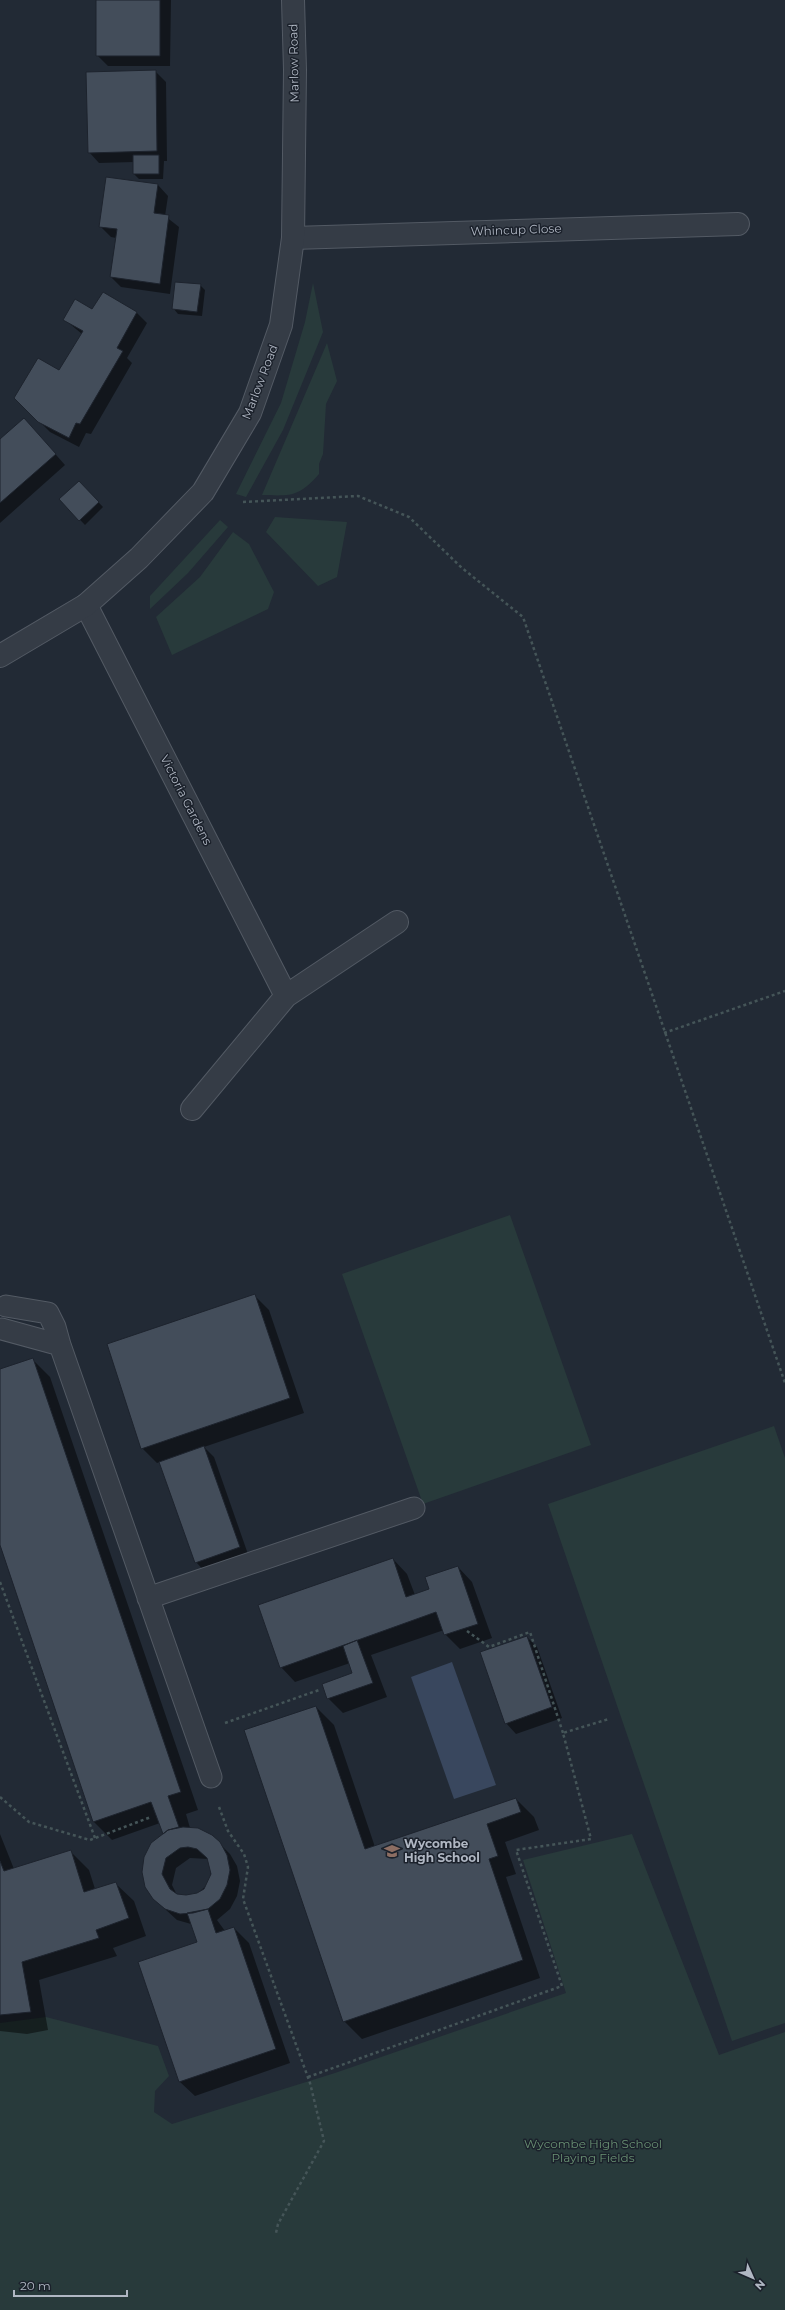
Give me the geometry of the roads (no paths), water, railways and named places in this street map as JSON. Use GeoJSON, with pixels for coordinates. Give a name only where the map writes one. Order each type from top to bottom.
{"type":"FeatureCollection","features":[{"type":"Feature","properties":{"kind":"street","name":"Marlow Road"},"geometry":{"type":"LineString","coordinates":[[0,656],[86,605],[139,558],[203,492],[250,413],[281,325],[293,238],[295,70],[294,0]]}},
{"type":"Feature","properties":{"kind":"street","name":"Whincup Close"},"geometry":{"type":"LineString","coordinates":[[293,238],[738,224]]}},
{"type":"Feature","properties":{"kind":"street","name":"Victoria Gardens"},"geometry":{"type":"LineString","coordinates":[[86,605],[286,996]]}},
{"type":"Feature","properties":{"kind":"street"},"geometry":{"type":"LineString","coordinates":[[192,1109],[286,996],[397,922]]}},
{"type":"Feature","properties":{"kind":"lane"},"geometry":{"type":"LineString","coordinates":[[60,1345],[1,1329],[5,1300],[48,1313],[55,1327],[211,1777]]}},
{"type":"Feature","properties":{"kind":"lane"},"geometry":{"type":"LineString","coordinates":[[148,1598],[414,1508]]}},
{"type":"Feature","properties":{"kind":"water"},"geometry":{"type":"Polygon","coordinates":[[[452,1662],[496,1785],[454,1799],[411,1677],[452,1662]]]}},
{"type":"Feature","properties":{"kind":"place","name":"Wycombe High School"},"geometry":{"type":"Point","coordinates":[392,1851]}},
{"type":"Feature","properties":{"kind":"park label","name":"Wycombe High School Playing Fields"},"geometry":{"type":"Point","coordinates":[593,2151]}}]}
